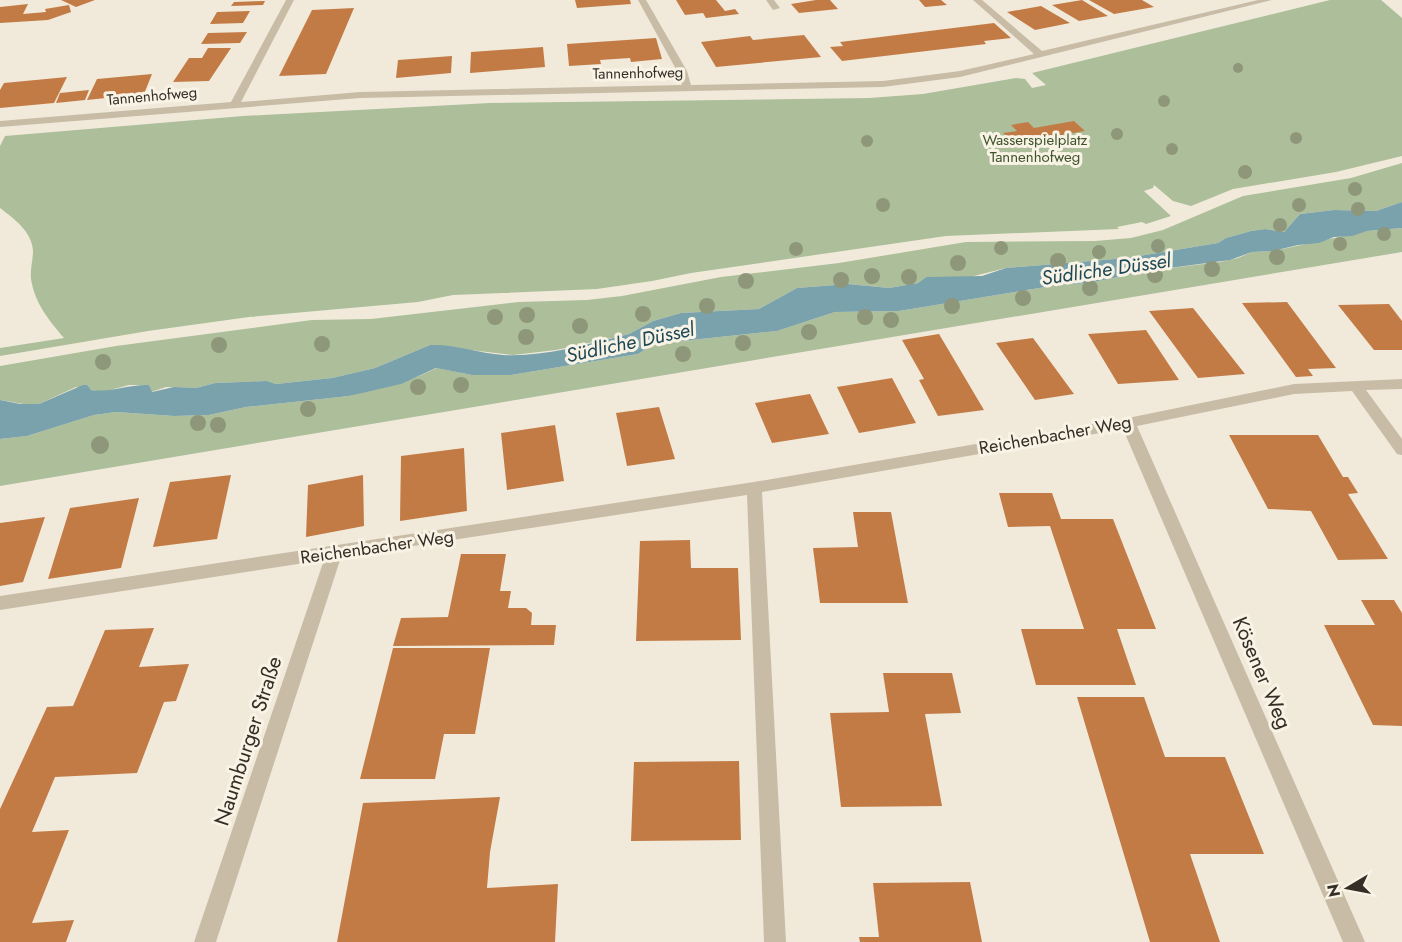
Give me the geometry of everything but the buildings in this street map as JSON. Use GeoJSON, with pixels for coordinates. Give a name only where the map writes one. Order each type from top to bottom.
{"type":"FeatureCollection","features":[{"type":"Feature","properties":{"kind":"street"},"geometry":{"type":"LineString","coordinates":[[235,104],[290,0]]}},
{"type":"Feature","properties":{"kind":"street"},"geometry":{"type":"LineString","coordinates":[[642,0],[682,71],[687,87]]}},
{"type":"Feature","properties":{"kind":"street"},"geometry":{"type":"LineString","coordinates":[[770,0],[776,8]]}},
{"type":"Feature","properties":{"kind":"street"},"geometry":{"type":"LineString","coordinates":[[977,0],[1040,54]]}},
{"type":"Feature","properties":{"kind":"street","name":"Tannenhofweg"},"geometry":{"type":"LineString","coordinates":[[0,124],[360,95],[883,84],[926,80],[1268,0]]}},
{"type":"Feature","properties":{"kind":"street","name":"Reichenbacher Weg"},"geometry":{"type":"LineString","coordinates":[[0,603],[251,564],[334,554],[754,488],[1128,423],[1294,389],[1402,384]]}},
{"type":"Feature","properties":{"kind":"street"},"geometry":{"type":"LineString","coordinates":[[1356,386],[1402,450]]}},
{"type":"Feature","properties":{"kind":"street","name":"Kösener Weg"},"geometry":{"type":"LineString","coordinates":[[1128,423],[1354,942]]}},
{"type":"Feature","properties":{"kind":"street"},"geometry":{"type":"LineString","coordinates":[[754,488],[775,942]]}},
{"type":"Feature","properties":{"kind":"street","name":"Naumburger Straße"},"geometry":{"type":"LineString","coordinates":[[205,942],[334,554]]}},
{"type":"Feature","properties":{"kind":"green space","name":"Wasserspielplatz Tannenhofweg"},"geometry":{"type":"Polygon","coordinates":[[[1330,0],[1381,0],[1402,18],[1402,156],[1336,172],[1233,189],[1191,206],[1173,201],[1154,185],[1153,188],[1144,191],[1171,216],[1146,224],[1142,222],[1117,227],[1119,229],[946,236],[597,289],[453,295],[418,302],[249,317],[0,356],[0,348],[64,338],[39,304],[33,288],[31,272],[33,251],[29,237],[21,226],[0,208],[0,146],[5,136],[243,116],[490,103],[869,98],[923,94],[1016,78],[1025,79],[1032,88],[1046,85],[1032,73],[1330,0]]]}},
{"type":"Feature","properties":{"kind":"green space"},"geometry":{"type":"Polygon","coordinates":[[[1402,163],[1402,202],[1376,211],[1334,210],[1300,214],[1284,232],[1265,229],[1251,231],[1226,238],[1218,243],[1127,258],[1006,268],[970,277],[926,277],[918,283],[889,288],[848,284],[797,288],[759,309],[681,313],[653,321],[629,334],[556,350],[513,355],[430,345],[375,368],[332,378],[276,384],[267,381],[215,383],[196,388],[166,387],[151,392],[149,385],[129,385],[103,392],[76,387],[39,404],[29,405],[0,400],[0,366],[116,346],[312,320],[371,319],[519,302],[587,300],[622,296],[721,277],[839,263],[966,242],[1095,241],[1131,238],[1163,230],[1243,196],[1351,178],[1402,163]]]}},
{"type":"Feature","properties":{"kind":"green space"},"geometry":{"type":"Polygon","coordinates":[[[1402,228],[1402,252],[0,486],[0,439],[27,436],[94,415],[116,412],[174,416],[209,415],[246,407],[349,396],[419,376],[437,368],[472,375],[511,375],[638,354],[654,344],[777,331],[835,312],[899,311],[1058,285],[1088,283],[1154,270],[1220,262],[1252,252],[1273,251],[1367,231],[1402,228]]]}},
{"type":"Feature","properties":{"kind":"water","name":"Südliche Düssel"},"geometry":{"type":"Polygon","coordinates":[[[1402,202],[1402,228],[1367,231],[1352,236],[1334,237],[1319,243],[1273,251],[1252,252],[1230,260],[899,311],[835,312],[777,331],[654,344],[638,354],[511,375],[472,375],[436,368],[401,384],[349,396],[246,407],[209,415],[174,416],[116,412],[94,415],[27,436],[0,439],[0,400],[20,404],[39,404],[83,385],[98,391],[149,385],[152,392],[174,387],[196,388],[215,383],[267,381],[276,384],[332,378],[375,368],[430,345],[503,355],[546,353],[629,334],[653,321],[681,313],[759,309],[797,288],[848,284],[889,288],[918,283],[926,277],[982,276],[1006,268],[1127,258],[1218,243],[1226,238],[1251,231],[1265,229],[1284,232],[1300,214],[1334,210],[1376,211],[1402,202]]]}}]}
